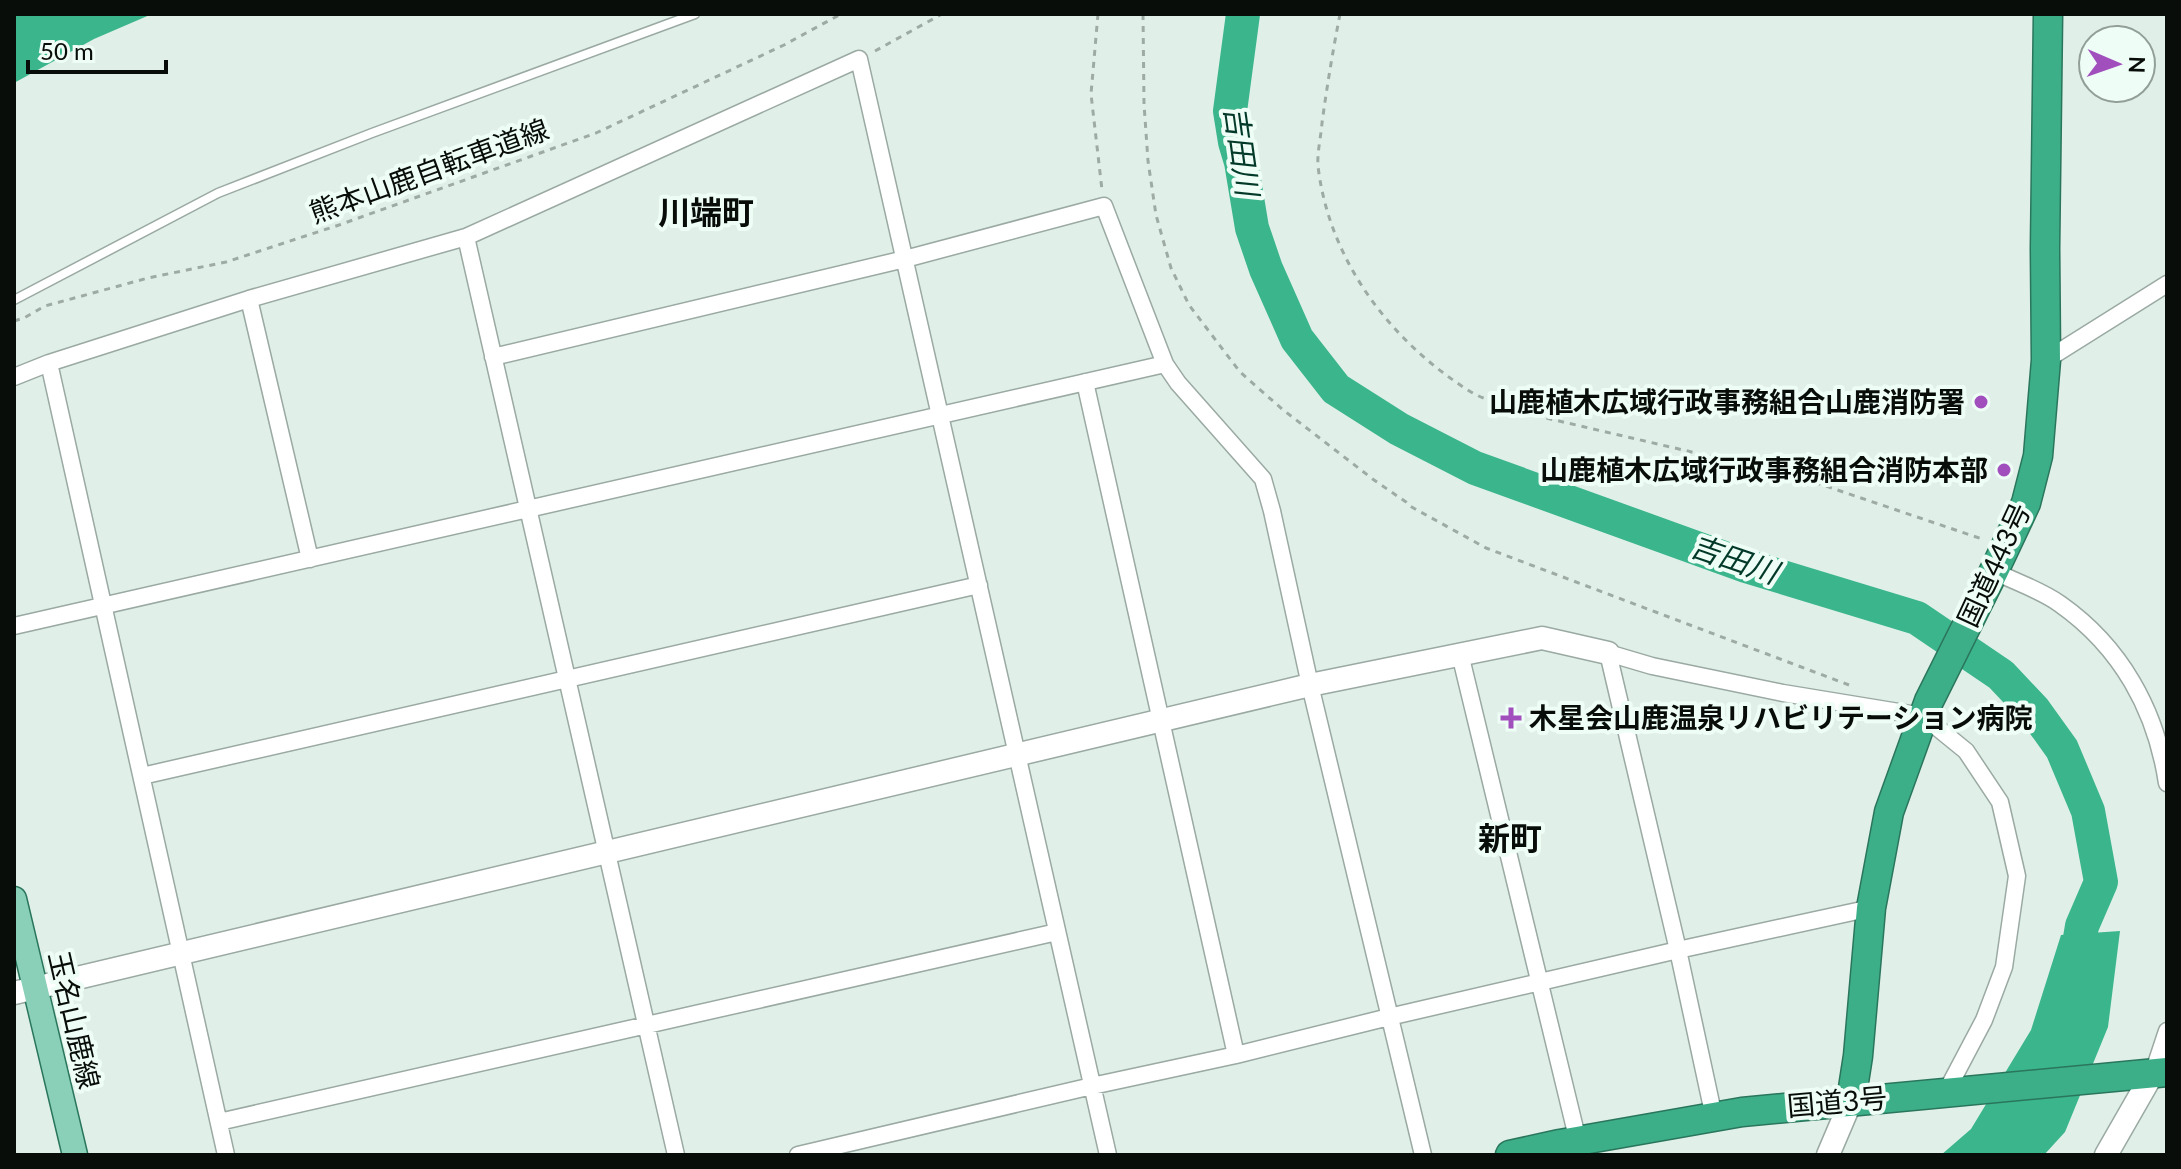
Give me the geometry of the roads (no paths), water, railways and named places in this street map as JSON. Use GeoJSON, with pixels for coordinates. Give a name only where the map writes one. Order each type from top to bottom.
{"type":"FeatureCollection","features":[{"type":"Feature","properties":{"kind":"highway","name":"国道443号"},"geometry":{"type":"LineString","coordinates":[[1851,1101],[1871,908],[1889,812],[1926,708],[2026,503],[2038,456],[2046,360],[2048,14]]}},
{"type":"Feature","properties":{"kind":"highway","name":"国道3号"},"geometry":{"type":"LineString","coordinates":[[1510,1155],[1742,1112],[2160,1073]]}},
{"type":"Feature","properties":{"kind":"main road","name":"玉名山鹿線"},"geometry":{"type":"LineString","coordinates":[[14,899],[25,991],[75,1155]]}},
{"type":"Feature","properties":{"kind":"street"},"geometry":{"type":"LineString","coordinates":[[14,377],[249,299],[466,237],[859,59],[1108,1155]]}},
{"type":"Feature","properties":{"kind":"street"},"geometry":{"type":"LineString","coordinates":[[493,357],[905,259],[1104,206],[1165,364],[1178,383],[1263,479],[1423,1155]]}},
{"type":"Feature","properties":{"kind":"street"},"geometry":{"type":"LineString","coordinates":[[466,237],[676,1155]]}},
{"type":"Feature","properties":{"kind":"street"},"geometry":{"type":"LineString","coordinates":[[2046,360],[2167,284]]}},
{"type":"Feature","properties":{"kind":"street"},"geometry":{"type":"LineString","coordinates":[[249,299],[310,559]]}},
{"type":"Feature","properties":{"kind":"street"},"geometry":{"type":"LineString","coordinates":[[49,363],[226,1155]]}},
{"type":"Feature","properties":{"kind":"street"},"geometry":{"type":"LineString","coordinates":[[14,626],[1165,364]]}},
{"type":"Feature","properties":{"kind":"street"},"geometry":{"type":"LineString","coordinates":[[1085,382],[1236,1055]]}},
{"type":"Feature","properties":{"kind":"street"},"geometry":{"type":"LineString","coordinates":[[2000,559],[2087,626],[2124,665],[2145,704],[2167,783]]}},
{"type":"Feature","properties":{"kind":"street"},"geometry":{"type":"LineString","coordinates":[[142,776],[979,585]]}},
{"type":"Feature","properties":{"kind":"street"},"geometry":{"type":"LineString","coordinates":[[25,991],[1310,685],[1542,638],[1652,666],[1783,693],[1926,708],[1966,751],[2000,802],[2017,876],[2004,967],[1984,1020],[1946,1092]]}},
{"type":"Feature","properties":{"kind":"street"},"geometry":{"type":"LineString","coordinates":[[1608,653],[1714,1117]]}},
{"type":"Feature","properties":{"kind":"street"},"geometry":{"type":"LineString","coordinates":[[1460,654],[1540,982],[1562,1147]]}},
{"type":"Feature","properties":{"kind":"street"},"geometry":{"type":"LineString","coordinates":[[798,1155],[1871,908]]}},
{"type":"Feature","properties":{"kind":"street"},"geometry":{"type":"LineString","coordinates":[[219,1122],[1057,932]]}},
{"type":"Feature","properties":{"kind":"street"},"geometry":{"type":"LineString","coordinates":[[2106,1155],[2160,1073],[2167,1031]]}},
{"type":"Feature","properties":{"kind":"street"},"geometry":{"type":"LineString","coordinates":[[1828,1155],[1851,1101]]}},
{"type":"Feature","properties":{"kind":"lane"},"geometry":{"type":"LineString","coordinates":[[14,300],[218,193],[695,14]]}},
{"type":"Feature","properties":{"kind":"waterway","name":"吉田川"},"geometry":{"type":"LineString","coordinates":[[1243,14],[1230,111],[1252,228],[1266,269],[1297,339],[1336,389],[1399,429],[1475,468],[1746,566],[1917,618],[2001,675],[2034,710],[2062,749],[2088,811],[2101,882],[2082,926],[2073,980]]}},
{"type":"Feature","properties":{"kind":"place","name":"山鹿植木広域行政事務組合山鹿消防署"},"geometry":{"type":"Point","coordinates":[1981,402]}},
{"type":"Feature","properties":{"kind":"place","name":"山鹿植木広域行政事務組合消防本部"},"geometry":{"type":"Point","coordinates":[2004,470]}},
{"type":"Feature","properties":{"kind":"place","name":"木星会山鹿温泉リハビリテーション病院"},"geometry":{"type":"Point","coordinates":[1511,718]}},
{"type":"Feature","properties":{"kind":"district","name":"川端町"},"geometry":{"type":"Point","coordinates":[706,213]}},
{"type":"Feature","properties":{"kind":"district","name":"新町"},"geometry":{"type":"Point","coordinates":[1510,839]}}]}
